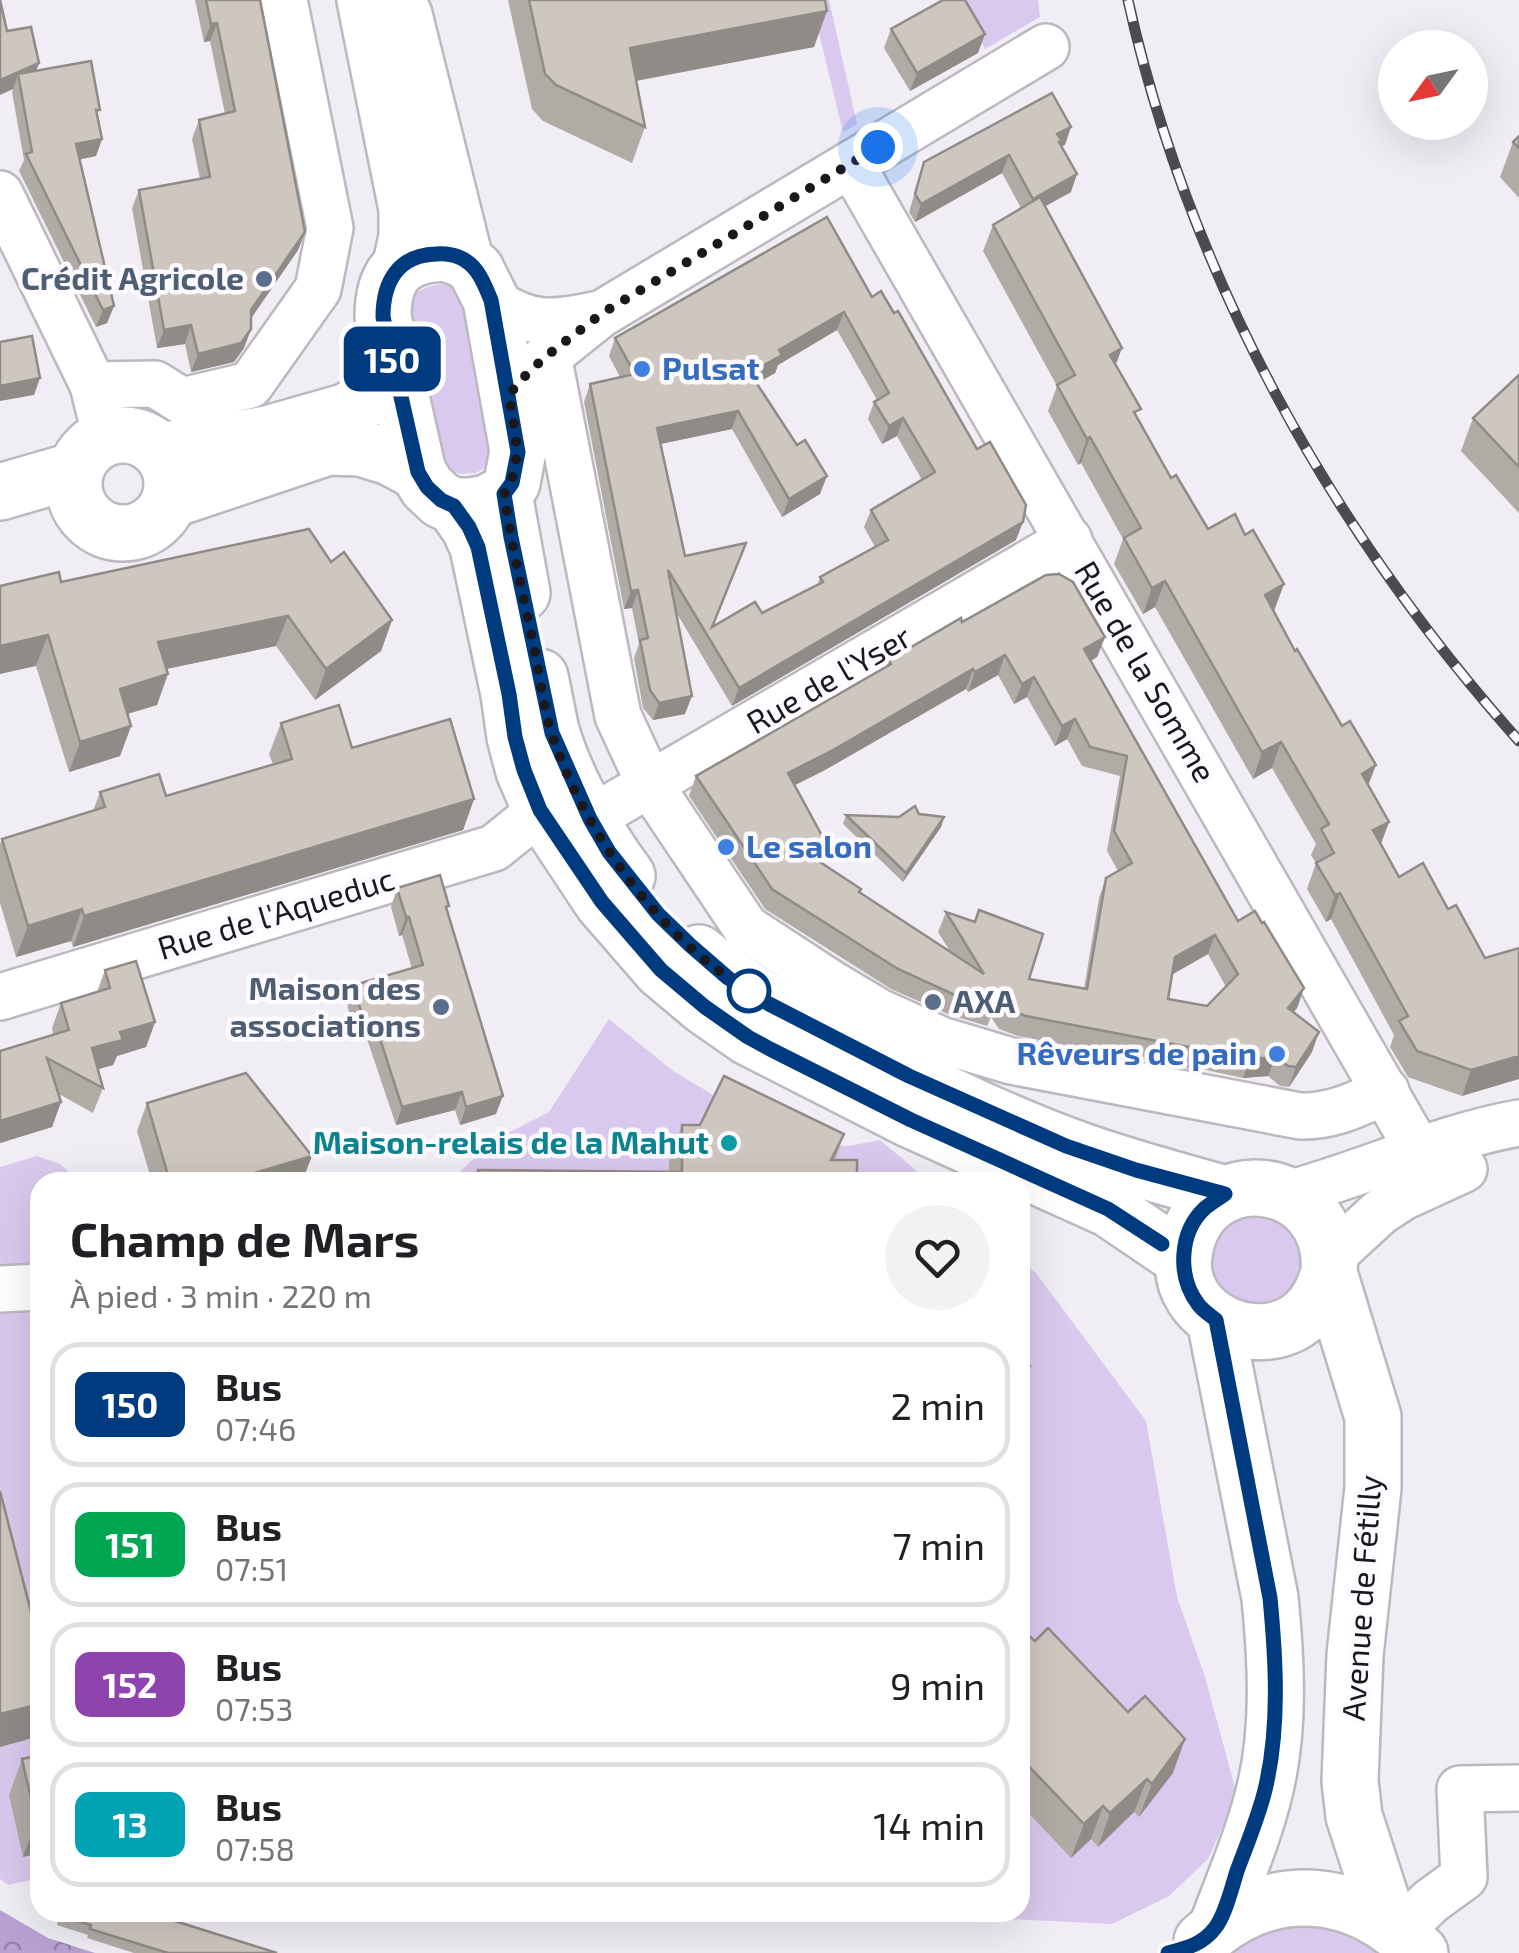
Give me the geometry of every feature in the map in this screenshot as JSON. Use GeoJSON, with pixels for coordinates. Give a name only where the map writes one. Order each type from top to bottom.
{"type":"FeatureCollection","features":[{"type":"Feature","properties":{"kind":"main road"},"geometry":{"type":"LineString","coordinates":[[366,0],[408,209],[401,264],[388,282],[383,317],[394,372],[459,490]]}},
{"type":"Feature","properties":{"kind":"main road"},"geometry":{"type":"LineString","coordinates":[[401,0],[509,395],[518,452],[512,483],[459,490]]}},
{"type":"Feature","properties":{"kind":"main road"},"geometry":{"type":"LineString","coordinates":[[401,264],[422,254],[446,253],[478,280]]}},
{"type":"Feature","properties":{"kind":"main road"},"geometry":{"type":"LineString","coordinates":[[165,475],[259,410],[348,411],[372,395],[394,372]]}},
{"type":"Feature","properties":{"kind":"main road"},"geometry":{"type":"LineString","coordinates":[[0,492],[91,454],[120,435],[134,436],[148,442],[165,475],[163,513],[139,531],[124,534],[108,532],[94,524],[76,500],[74,485],[91,454]]}},
{"type":"Feature","properties":{"kind":"main road"},"geometry":{"type":"LineString","coordinates":[[165,475],[328,447],[360,448],[390,457],[459,490],[511,537],[565,815],[602,902],[661,970],[748,1037],[911,1120],[1026,1172]]}},
{"type":"Feature","properties":{"kind":"main road"},"geometry":{"type":"LineString","coordinates":[[565,815],[609,852],[658,914],[690,945],[728,978],[769,1004],[909,1076],[1066,1146],[1225,1194]]}},
{"type":"Feature","properties":{"kind":"main road"},"geometry":{"type":"LineString","coordinates":[[1030,1174],[1108,1209],[1183,1259]]}},
{"type":"Feature","properties":{"kind":"main road"},"geometry":{"type":"LineString","coordinates":[[1267,1188],[1288,1194],[1310,1210],[1324,1232],[1329,1265],[1322,1294],[1296,1322],[1275,1331],[1247,1333],[1216,1320],[1198,1304],[1187,1282],[1183,1259],[1189,1232],[1203,1210],[1225,1194],[1267,1188]]}},
{"type":"Feature","properties":{"kind":"main road","name":"Avenue de Fétilly"},"geometry":{"type":"LineString","coordinates":[[1329,1265],[1373,1418],[1373,1488],[1355,1655],[1350,1781],[1354,1816],[1410,1943]]}},
{"type":"Feature","properties":{"kind":"main road"},"geometry":{"type":"LineString","coordinates":[[1194,1944],[1254,1829],[1266,1787],[1275,1687],[1270,1598],[1216,1320]]}},
{"type":"Feature","properties":{"kind":"main road"},"geometry":{"type":"LineString","coordinates":[[1194,1944],[1241,1912],[1268,1902],[1299,1898],[1361,1908],[1410,1943]]}},
{"type":"Feature","properties":{"kind":"street"},"geometry":{"type":"LineString","coordinates":[[92,386],[155,384],[182,401],[259,410],[318,289],[330,228],[284,0]]}},
{"type":"Feature","properties":{"kind":"street"},"geometry":{"type":"LineString","coordinates":[[509,395],[522,377],[601,314],[1046,47]]}},
{"type":"Feature","properties":{"kind":"street","name":"Rue de la Somme"},"geometry":{"type":"LineString","coordinates":[[851,164],[1428,1165]]}},
{"type":"Feature","properties":{"kind":"street"},"geometry":{"type":"LineString","coordinates":[[0,194],[92,386],[91,454]]}},
{"type":"Feature","properties":{"kind":"street"},"geometry":{"type":"LineString","coordinates":[[478,280],[511,313],[525,319],[558,322],[601,314]]}},
{"type":"Feature","properties":{"kind":"street"},"geometry":{"type":"LineString","coordinates":[[548,355],[618,716],[650,784],[746,928],[879,1012],[941,1040],[1011,1061],[1300,1116],[1338,1112],[1386,1090]]}},
{"type":"Feature","properties":{"kind":"street","name":"Rue de l'Yser"},"geometry":{"type":"LineString","coordinates":[[565,815],[650,784],[1069,540]]}},
{"type":"Feature","properties":{"kind":"street","name":"Rue de l'Aqueduc"},"geometry":{"type":"LineString","coordinates":[[0,997],[494,848],[565,815]]}},
{"type":"Feature","properties":{"kind":"street"},"geometry":{"type":"LineString","coordinates":[[1329,1265],[1428,1165],[1500,1127],[1519,1124]]}},
{"type":"Feature","properties":{"kind":"street"},"geometry":{"type":"LineString","coordinates":[[1288,1194],[1352,1176],[1428,1165],[1519,1143]]}},
{"type":"Feature","properties":{"kind":"street"},"geometry":{"type":"LineString","coordinates":[[0,1289],[30,1288]]}},
{"type":"Feature","properties":{"kind":"street"},"geometry":{"type":"LineString","coordinates":[[1410,1943],[1431,1900],[1464,1877],[1460,1789],[1519,1788]]}},
{"type":"Feature","properties":{"kind":"shaded area"},"geometry":{"type":"Polygon","coordinates":[[[811,0],[829,0],[857,124],[843,132],[811,0]]]}},
{"type":"Feature","properties":{"kind":"shaded area"},"geometry":{"type":"Polygon","coordinates":[[[968,0],[1038,0],[1040,17],[985,49],[974,27],[953,9],[968,0]]]}},
{"type":"Feature","properties":{"kind":"shaded area"},"geometry":{"type":"Polygon","coordinates":[[[441,284],[466,294],[502,427],[488,466],[476,473],[443,469],[406,305],[421,290],[441,284]]]}},
{"type":"Feature","properties":{"kind":"shaded area"},"geometry":{"type":"Polygon","coordinates":[[[609,1019],[673,1071],[759,1122],[825,1145],[849,1146],[880,1140],[918,1172],[460,1172],[500,1137],[549,1112],[609,1019]]]}},
{"type":"Feature","properties":{"kind":"shaded area"},"geometry":{"type":"Polygon","coordinates":[[[37,1156],[60,1164],[69,1172],[30,1172],[30,1880],[8,1885],[0,1879],[0,1167],[37,1156]]]}},
{"type":"Feature","properties":{"kind":"shaded area"},"geometry":{"type":"Polygon","coordinates":[[[1263,1212],[1294,1228],[1306,1273],[1269,1314],[1214,1295],[1207,1244],[1233,1217],[1263,1212]]]}},
{"type":"Feature","properties":{"kind":"shaded area"},"geometry":{"type":"Polygon","coordinates":[[[1030,1268],[1146,1421],[1177,1597],[1205,1677],[1237,1795],[1208,1859],[1169,1896],[1112,1924],[1030,1920],[1030,1268]]]}},
{"type":"Feature","properties":{"kind":"shaded area"},"geometry":{"type":"Polygon","coordinates":[[[1328,1918],[1391,1953],[1213,1953],[1232,1936],[1328,1918]]]}},
{"type":"Feature","properties":{"kind":"green space"},"geometry":{"type":"Polygon","coordinates":[[[0,1910],[48,1938],[95,1953],[0,1953],[0,1910]]]}},
{"type":"Feature","properties":{"kind":"building"},"geometry":{"type":"Polygon","coordinates":[[[0,0],[7,31],[31,27],[39,63],[0,80],[0,0]]]}},
{"type":"Feature","properties":{"kind":"building"},"geometry":{"type":"Polygon","coordinates":[[[206,0],[260,0],[305,232],[251,310],[251,329],[241,343],[198,354],[191,325],[164,330],[139,190],[210,177],[199,120],[235,111],[217,23],[211,24],[206,0]]]}},
{"type":"Feature","properties":{"kind":"building"},"geometry":{"type":"Polygon","coordinates":[[[529,0],[825,0],[827,11],[630,48],[645,127],[556,85],[545,74],[529,0]]]}},
{"type":"Feature","properties":{"kind":"building"},"geometry":{"type":"Polygon","coordinates":[[[943,0],[965,0],[985,34],[917,73],[891,29],[943,0]]]}},
{"type":"Feature","properties":{"kind":"building"},"geometry":{"type":"Polygon","coordinates":[[[91,61],[102,139],[76,144],[114,306],[103,310],[26,154],[32,152],[18,74],[91,61]]]}},
{"type":"Feature","properties":{"kind":"building"},"geometry":{"type":"Polygon","coordinates":[[[1052,93],[1071,127],[1057,134],[1077,174],[1033,199],[1009,155],[921,204],[915,194],[924,162],[1052,93]]]}},
{"type":"Feature","properties":{"kind":"building"},"geometry":{"type":"Polygon","coordinates":[[[1040,197],[1122,348],[1110,355],[1141,409],[1134,412],[1171,478],[1176,475],[1208,529],[1235,514],[1245,535],[1253,530],[1284,584],[1265,595],[1342,726],[1350,721],[1376,765],[1362,774],[1389,822],[1373,830],[1399,877],[1423,863],[1448,909],[1456,905],[1485,958],[1519,948],[1519,1056],[1471,1070],[1417,1051],[1399,1021],[1408,1016],[1340,893],[1335,895],[1316,863],[1334,853],[1321,829],[1329,824],[1281,742],[1262,752],[1165,581],[1152,588],[1124,538],[1141,528],[1057,385],[1075,375],[993,225],[1040,197]]]}},
{"type":"Feature","properties":{"kind":"building"},"geometry":{"type":"Polygon","coordinates":[[[827,217],[872,297],[881,291],[894,313],[898,311],[977,449],[990,442],[1026,505],[1023,522],[739,688],[668,570],[692,696],[659,703],[650,690],[640,640],[648,638],[638,590],[631,591],[590,384],[635,374],[615,338],[827,217]],[[844,312],[779,350],[782,355],[750,373],[797,445],[805,440],[827,476],[789,499],[738,411],[657,428],[685,556],[746,543],[712,627],[755,602],[762,613],[823,582],[820,577],[888,540],[871,510],[935,472],[903,418],[889,426],[874,402],[889,393],[844,312]]]}},
{"type":"Feature","properties":{"kind":"building"},"geometry":{"type":"Polygon","coordinates":[[[32,336],[40,378],[0,386],[0,342],[32,336]]]}},
{"type":"Feature","properties":{"kind":"building"},"geometry":{"type":"Polygon","coordinates":[[[1519,375],[1519,467],[1473,418],[1519,375]]]}},
{"type":"Feature","properties":{"kind":"building"},"geometry":{"type":"Polygon","coordinates":[[[309,529],[331,562],[344,552],[392,620],[326,669],[288,616],[158,642],[168,674],[120,689],[131,726],[80,742],[48,635],[0,646],[0,586],[59,572],[61,582],[309,529]]]}},
{"type":"Feature","properties":{"kind":"building"},"geometry":{"type":"Polygon","coordinates":[[[1059,574],[1073,582],[1105,637],[1084,649],[1238,921],[1255,911],[1304,988],[1288,1008],[1319,1032],[1296,1067],[1275,1057],[1250,1059],[1026,1016],[1006,1009],[999,997],[994,1007],[957,996],[898,969],[772,889],[696,776],[891,664],[889,660],[961,618],[962,622],[1046,575],[1059,574]],[[1005,655],[788,773],[827,845],[814,858],[861,889],[859,892],[984,974],[946,912],[975,922],[979,910],[1043,934],[1029,979],[1087,989],[1106,878],[1132,863],[1114,831],[1127,756],[1090,747],[1075,719],[1062,726],[1034,677],[1022,684],[1005,655]],[[1215,935],[1175,957],[1168,999],[1207,1006],[1238,974],[1215,935]]]}},
{"type":"Feature","properties":{"kind":"building"},"geometry":{"type":"Polygon","coordinates":[[[339,705],[352,748],[450,719],[474,799],[84,916],[82,909],[28,926],[2,839],[105,807],[100,792],[159,774],[166,796],[292,759],[281,723],[339,705]]]}},
{"type":"Feature","properties":{"kind":"building"},"geometry":{"type":"Polygon","coordinates":[[[915,806],[919,814],[944,817],[906,873],[846,815],[899,817],[915,806]]]}},
{"type":"Feature","properties":{"kind":"building"},"geometry":{"type":"Polygon","coordinates":[[[440,875],[449,906],[446,907],[503,1096],[466,1107],[462,1092],[402,1107],[374,1020],[364,1023],[354,985],[423,965],[397,888],[440,875]]]}},
{"type":"Feature","properties":{"kind":"building"},"geometry":{"type":"Polygon","coordinates":[[[136,961],[155,1022],[120,1032],[123,1040],[92,1048],[103,1088],[47,1058],[61,1102],[0,1121],[0,1051],[69,1030],[61,1003],[110,988],[105,970],[136,961]]]}},
{"type":"Feature","properties":{"kind":"building"},"geometry":{"type":"Polygon","coordinates":[[[246,1073],[312,1156],[258,1172],[167,1172],[147,1103],[246,1073]]]}},
{"type":"Feature","properties":{"kind":"building"},"geometry":{"type":"Polygon","coordinates":[[[724,1076],[844,1134],[831,1160],[857,1160],[857,1172],[682,1172],[682,1125],[700,1125],[724,1076]]]}},
{"type":"Feature","properties":{"kind":"building"},"geometry":{"type":"Polygon","coordinates":[[[478,1170],[682,1172],[478,1172],[478,1170]]]}},
{"type":"Feature","properties":{"kind":"building"},"geometry":{"type":"Polygon","coordinates":[[[0,1491],[30,1608],[30,1706],[0,1714],[0,1491]]]}},
{"type":"Feature","properties":{"kind":"building"},"geometry":{"type":"Polygon","coordinates":[[[1048,1628],[1128,1712],[1145,1696],[1185,1739],[1152,1784],[1147,1779],[1110,1813],[1103,1806],[1084,1824],[1030,1767],[1030,1637],[1035,1641],[1048,1628]]]}},
{"type":"Feature","properties":{"kind":"building"},"geometry":{"type":"Polygon","coordinates":[[[30,1757],[30,1794],[22,1759],[30,1757]]]}},
{"type":"Feature","properties":{"kind":"building"},"geometry":{"type":"Polygon","coordinates":[[[81,1922],[178,1922],[277,1953],[168,1953],[90,1929],[91,1925],[81,1922]]]}},
{"type":"Feature","properties":{"kind":"railway"},"geometry":{"type":"LineString","coordinates":[[1128,0],[1155,102],[1189,203],[1229,300],[1276,395],[1329,487],[1388,575],[1451,660],[1519,741]]}},
{"type":"Feature","properties":{"kind":"bus line","name":"150"},"geometry":{"type":"LineString","coordinates":[[1027,1172],[911,1120],[748,1037],[661,970],[579,870],[540,810],[524,770],[478,547],[454,506],[427,487],[418,472],[383,317],[388,282],[401,264],[422,254],[446,253],[465,260],[476,270],[491,300],[518,452],[512,483],[504,494],[552,733],[609,852],[658,914],[728,978],[769,1004],[909,1076],[1066,1146],[1225,1194],[1203,1210],[1189,1232],[1183,1259],[1187,1282],[1198,1304],[1216,1320],[1270,1598],[1275,1687],[1272,1741],[1266,1787],[1254,1829],[1217,1926],[1198,1944],[1168,1953]]}},
{"type":"Feature","properties":{"kind":"bus line","name":"150"},"geometry":{"type":"LineString","coordinates":[[1030,1173],[1108,1209],[1162,1244]]}},
{"type":"Feature","properties":{"kind":"place","name":"Crédit Agricole"},"geometry":{"type":"Point","coordinates":[264,279]}},
{"type":"Feature","properties":{"kind":"place","name":"Pulsat"},"geometry":{"type":"Point","coordinates":[642,369]}},
{"type":"Feature","properties":{"kind":"place","name":"Le salon"},"geometry":{"type":"Point","coordinates":[726,847]}},
{"type":"Feature","properties":{"kind":"place","name":"AXA"},"geometry":{"type":"Point","coordinates":[933,1002]}},
{"type":"Feature","properties":{"kind":"place","name":"Maison des associations"},"geometry":{"type":"Point","coordinates":[441,1007]}},
{"type":"Feature","properties":{"kind":"place","name":"Rêveurs de pain"},"geometry":{"type":"Point","coordinates":[1277,1054]}},
{"type":"Feature","properties":{"kind":"place","name":"Maison-relais de la Mahut"},"geometry":{"type":"Point","coordinates":[729,1143]}},
{"type":"Feature","properties":{"kind":"route"},"geometry":{"type":"LineString","coordinates":[[749,991],[690,945],[630,881],[590,819],[552,733],[504,494],[512,483],[518,452],[509,395],[534,366],[601,314],[878,147]]}}]}
